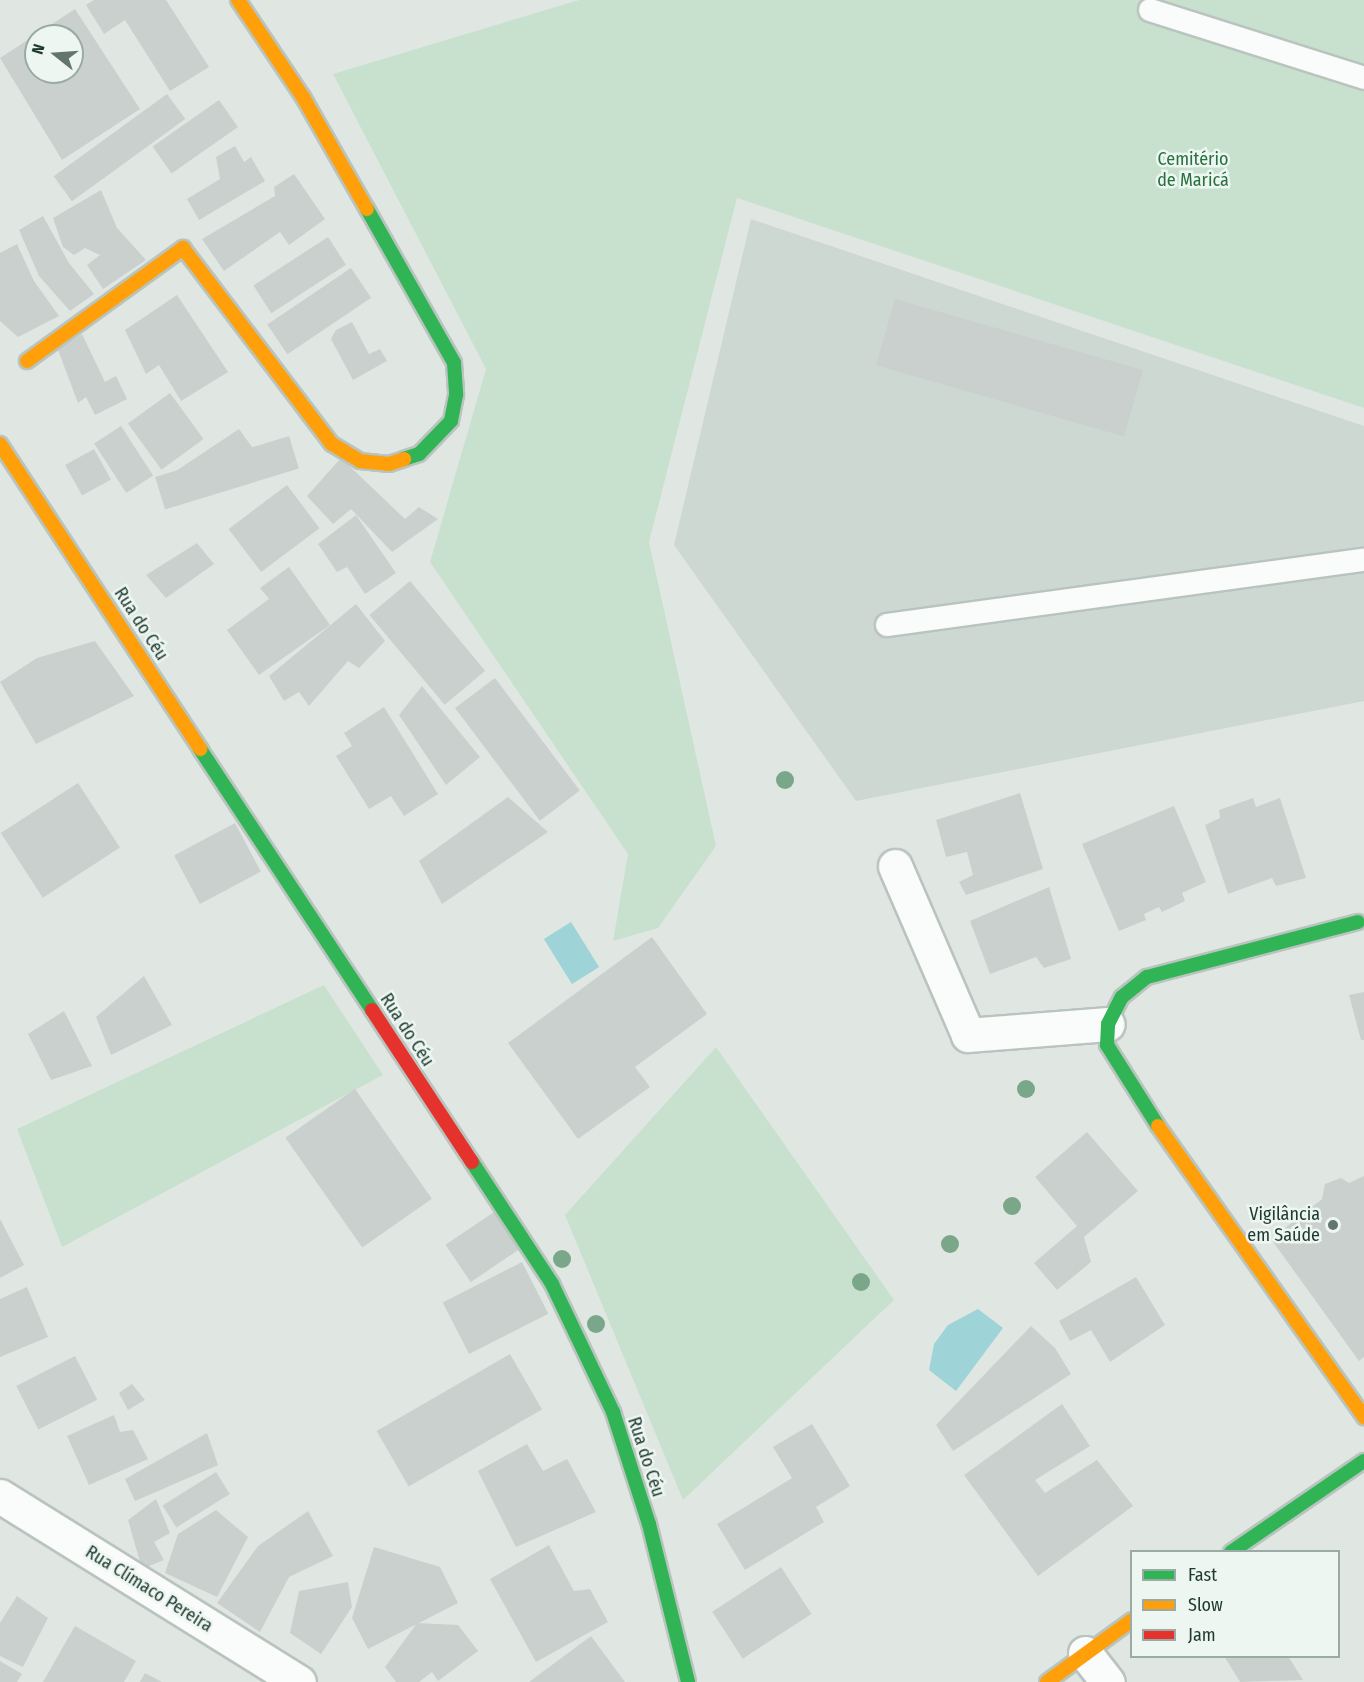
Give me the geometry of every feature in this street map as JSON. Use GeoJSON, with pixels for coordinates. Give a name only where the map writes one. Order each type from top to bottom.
{"type":"FeatureCollection","features":[{"type":"Feature","properties":{"kind":"street"},"geometry":{"type":"LineString","coordinates":[[27,361],[183,248],[332,444],[370,462],[389,464],[419,454],[451,421],[456,395],[454,363],[303,97],[238,0]]}},
{"type":"Feature","properties":{"kind":"street","name":"Rua do Céu"},"geometry":{"type":"LineString","coordinates":[[0,444],[552,1284],[613,1412],[649,1524],[688,1682]]}},
{"type":"Feature","properties":{"kind":"street"},"geometry":{"type":"LineString","coordinates":[[896,867],[968,1035],[1108,1024]]}},
{"type":"Feature","properties":{"kind":"street"},"geometry":{"type":"LineString","coordinates":[[1358,922],[1147,977],[1122,997],[1108,1024],[1107,1045],[1118,1068],[1364,1417]]}},
{"type":"Feature","properties":{"kind":"street"},"geometry":{"type":"LineString","coordinates":[[1232,1550],[1364,1461]]}},
{"type":"Feature","properties":{"kind":"street","name":"Rua Clímaco Pereira"},"geometry":{"type":"LineString","coordinates":[[0,1496],[299,1682]]}},
{"type":"Feature","properties":{"kind":"street"},"geometry":{"type":"LineString","coordinates":[[1047,1682],[1130,1621]]}},
{"type":"Feature","properties":{"kind":"street"},"geometry":{"type":"LineString","coordinates":[[1085,1653],[1108,1682]]}},
{"type":"Feature","properties":{"kind":"lane"},"geometry":{"type":"LineString","coordinates":[[1150,10],[1364,78]]}},
{"type":"Feature","properties":{"kind":"lane"},"geometry":{"type":"LineString","coordinates":[[887,625],[1364,560]]}},
{"type":"Feature","properties":{"kind":"shaded area"},"geometry":{"type":"Polygon","coordinates":[[[751,219],[1364,426],[1364,701],[856,801],[674,545],[751,219]]]}},
{"type":"Feature","properties":{"kind":"green space","name":"Cemitério de Maricá"},"geometry":{"type":"Polygon","coordinates":[[[579,0],[1364,0],[1364,408],[737,198],[649,542],[716,846],[658,928],[613,941],[628,854],[430,562],[486,369],[333,74],[579,0]]]}},
{"type":"Feature","properties":{"kind":"green space"},"geometry":{"type":"Polygon","coordinates":[[[324,985],[383,1075],[62,1247],[17,1129],[324,985]]]}},
{"type":"Feature","properties":{"kind":"green space"},"geometry":{"type":"Polygon","coordinates":[[[716,1047],[894,1300],[683,1500],[565,1215],[716,1047]]]}},
{"type":"Feature","properties":{"kind":"water"},"geometry":{"type":"Polygon","coordinates":[[[571,922],[599,967],[572,984],[544,939],[571,922]]]}},
{"type":"Feature","properties":{"kind":"water"},"geometry":{"type":"Polygon","coordinates":[[[978,1309],[1003,1328],[956,1391],[929,1370],[934,1344],[948,1325],[978,1309]]]}},
{"type":"Feature","properties":{"kind":"building"},"geometry":{"type":"Polygon","coordinates":[[[94,0],[166,0],[209,67],[170,91],[125,20],[104,34],[86,5],[94,0]]]}},
{"type":"Feature","properties":{"kind":"building"},"geometry":{"type":"Polygon","coordinates":[[[75,9],[140,109],[62,160],[0,58],[24,42],[24,84],[84,84],[84,24],[52,24],[75,9]]]}},
{"type":"Feature","properties":{"kind":"building"},"geometry":{"type":"Polygon","coordinates":[[[167,94],[185,119],[72,201],[54,176],[167,94]]]}},
{"type":"Feature","properties":{"kind":"building"},"geometry":{"type":"Polygon","coordinates":[[[219,100],[238,127],[172,173],[153,146],[219,100]]]}},
{"type":"Feature","properties":{"kind":"building"},"geometry":{"type":"Polygon","coordinates":[[[235,146],[244,162],[251,157],[265,181],[199,220],[187,199],[220,179],[216,157],[235,146]]]}},
{"type":"Feature","properties":{"kind":"building"},"geometry":{"type":"Polygon","coordinates":[[[294,174],[325,219],[289,245],[280,232],[224,271],[202,239],[275,196],[274,187],[294,174]]]}},
{"type":"Feature","properties":{"kind":"building"},"geometry":{"type":"Polygon","coordinates":[[[101,190],[117,228],[146,260],[103,289],[87,265],[100,255],[85,248],[74,255],[63,247],[53,218],[101,190]]]}},
{"type":"Feature","properties":{"kind":"building"},"geometry":{"type":"Polygon","coordinates":[[[43,216],[69,263],[94,294],[70,311],[39,276],[19,230],[43,216]]]}},
{"type":"Feature","properties":{"kind":"building"},"geometry":{"type":"Polygon","coordinates":[[[328,237],[346,265],[271,313],[253,285],[328,237]]]}},
{"type":"Feature","properties":{"kind":"building"},"geometry":{"type":"Polygon","coordinates":[[[17,244],[34,281],[59,316],[18,337],[0,321],[0,253],[17,244]]]}},
{"type":"Feature","properties":{"kind":"building"},"geometry":{"type":"Polygon","coordinates":[[[351,268],[371,298],[287,354],[267,324],[351,268]]]}},
{"type":"Feature","properties":{"kind":"building"},"geometry":{"type":"Polygon","coordinates":[[[177,295],[228,372],[181,401],[159,365],[146,374],[125,330],[177,295]]]}},
{"type":"Feature","properties":{"kind":"building"},"geometry":{"type":"Polygon","coordinates":[[[895,299],[1143,370],[1124,436],[876,365],[895,299]]]}},
{"type":"Feature","properties":{"kind":"building"},"geometry":{"type":"Polygon","coordinates":[[[352,322],[369,354],[380,349],[387,361],[353,380],[331,339],[336,330],[352,322]]]}},
{"type":"Feature","properties":{"kind":"building"},"geometry":{"type":"Polygon","coordinates":[[[82,334],[105,382],[116,376],[127,399],[95,415],[86,397],[78,403],[58,350],[82,334]]]}},
{"type":"Feature","properties":{"kind":"building"},"geometry":{"type":"Polygon","coordinates":[[[170,393],[204,439],[161,470],[128,424],[170,393]]]}},
{"type":"Feature","properties":{"kind":"building"},"geometry":{"type":"Polygon","coordinates":[[[121,426],[153,475],[126,493],[94,443],[121,426]]]}},
{"type":"Feature","properties":{"kind":"building"},"geometry":{"type":"Polygon","coordinates":[[[239,429],[257,454],[186,495],[173,473],[239,429]]]}},
{"type":"Feature","properties":{"kind":"building"},"geometry":{"type":"Polygon","coordinates":[[[289,436],[299,469],[165,509],[155,477],[289,436]]]}},
{"type":"Feature","properties":{"kind":"building"},"geometry":{"type":"Polygon","coordinates":[[[94,449],[111,480],[82,496],[65,465],[94,449]]]}},
{"type":"Feature","properties":{"kind":"building"},"geometry":{"type":"Polygon","coordinates":[[[341,458],[405,519],[419,507],[438,519],[392,552],[351,509],[333,524],[307,496],[341,458]]]}},
{"type":"Feature","properties":{"kind":"building"},"geometry":{"type":"Polygon","coordinates":[[[287,485],[319,528],[261,572],[229,529],[287,485]]]}},
{"type":"Feature","properties":{"kind":"building"},"geometry":{"type":"Polygon","coordinates":[[[356,515],[396,573],[365,594],[347,567],[337,572],[318,544],[356,515]]]}},
{"type":"Feature","properties":{"kind":"building"},"geometry":{"type":"Polygon","coordinates":[[[197,543],[214,564],[166,598],[146,575],[197,543]]]}},
{"type":"Feature","properties":{"kind":"building"},"geometry":{"type":"Polygon","coordinates":[[[289,567],[330,625],[259,675],[227,630],[269,599],[260,588],[289,567]]]}},
{"type":"Feature","properties":{"kind":"building"},"geometry":{"type":"Polygon","coordinates":[[[410,581],[485,671],[445,705],[369,615],[410,581]]]}},
{"type":"Feature","properties":{"kind":"building"},"geometry":{"type":"Polygon","coordinates":[[[356,604],[385,641],[359,668],[348,661],[309,706],[299,692],[284,701],[269,676],[356,604]]]}},
{"type":"Feature","properties":{"kind":"building"},"geometry":{"type":"Polygon","coordinates":[[[95,641],[134,696],[36,744],[0,682],[37,658],[95,641]]]}},
{"type":"Feature","properties":{"kind":"building"},"geometry":{"type":"Polygon","coordinates":[[[495,678],[580,791],[540,821],[455,708],[495,678]]]}},
{"type":"Feature","properties":{"kind":"building"},"geometry":{"type":"Polygon","coordinates":[[[422,686],[480,757],[446,785],[399,715],[422,686]]]}},
{"type":"Feature","properties":{"kind":"building"},"geometry":{"type":"Polygon","coordinates":[[[384,707],[438,794],[404,816],[391,796],[369,809],[336,756],[352,746],[344,733],[384,707]]]}},
{"type":"Feature","properties":{"kind":"building"},"geometry":{"type":"Polygon","coordinates":[[[78,783],[120,848],[43,898],[1,833],[78,783]]]}},
{"type":"Feature","properties":{"kind":"building"},"geometry":{"type":"Polygon","coordinates":[[[1020,793],[1043,869],[966,895],[959,882],[973,875],[967,852],[946,857],[936,820],[1020,793]]]}},
{"type":"Feature","properties":{"kind":"building"},"geometry":{"type":"Polygon","coordinates":[[[508,797],[548,832],[442,904],[419,861],[508,797]]]}},
{"type":"Feature","properties":{"kind":"building"},"geometry":{"type":"Polygon","coordinates":[[[1253,798],[1256,807],[1280,798],[1306,878],[1276,886],[1272,878],[1228,894],[1205,825],[1220,818],[1219,810],[1253,798]]]}},
{"type":"Feature","properties":{"kind":"building"},"geometry":{"type":"Polygon","coordinates":[[[1174,806],[1206,882],[1182,893],[1185,901],[1162,912],[1159,907],[1144,914],[1146,920],[1119,931],[1082,844],[1174,806]]]}},
{"type":"Feature","properties":{"kind":"building"},"geometry":{"type":"Polygon","coordinates":[[[235,823],[261,872],[200,904],[174,855],[235,823]]]}},
{"type":"Feature","properties":{"kind":"building"},"geometry":{"type":"Polygon","coordinates":[[[1049,887],[1071,959],[1044,968],[1036,957],[990,974],[970,921],[1049,887]]]}},
{"type":"Feature","properties":{"kind":"building"},"geometry":{"type":"Polygon","coordinates":[[[652,937],[707,1014],[635,1067],[650,1087],[578,1139],[508,1043],[652,937]]]}},
{"type":"Feature","properties":{"kind":"building"},"geometry":{"type":"Polygon","coordinates":[[[144,976],[172,1025],[111,1055],[96,1017],[144,976]]]}},
{"type":"Feature","properties":{"kind":"building"},"geometry":{"type":"Polygon","coordinates":[[[1364,992],[1364,1040],[1361,1040],[1349,995],[1364,992]]]}},
{"type":"Feature","properties":{"kind":"building"},"geometry":{"type":"Polygon","coordinates":[[[64,1011],[92,1066],[51,1080],[28,1034],[64,1011]]]}},
{"type":"Feature","properties":{"kind":"building"},"geometry":{"type":"Polygon","coordinates":[[[355,1089],[432,1199],[362,1248],[285,1138],[355,1089]]]}},
{"type":"Feature","properties":{"kind":"building"},"geometry":{"type":"Polygon","coordinates":[[[1087,1132],[1138,1191],[1084,1237],[1091,1262],[1057,1290],[1034,1263],[1077,1226],[1035,1177],[1087,1132]]]}},
{"type":"Feature","properties":{"kind":"building"},"geometry":{"type":"Polygon","coordinates":[[[1364,1176],[1364,1357],[1359,1361],[1271,1239],[1322,1199],[1325,1184],[1341,1178],[1349,1183],[1364,1176]]]}},
{"type":"Feature","properties":{"kind":"building"},"geometry":{"type":"Polygon","coordinates":[[[506,1204],[531,1241],[471,1282],[445,1245],[506,1204]]]}},
{"type":"Feature","properties":{"kind":"building"},"geometry":{"type":"Polygon","coordinates":[[[0,1219],[24,1265],[0,1278],[0,1219]]]}},
{"type":"Feature","properties":{"kind":"building"},"geometry":{"type":"Polygon","coordinates":[[[522,1262],[548,1314],[469,1354],[443,1302],[522,1262]]]}},
{"type":"Feature","properties":{"kind":"building"},"geometry":{"type":"Polygon","coordinates":[[[1136,1277],[1165,1325],[1110,1362],[1091,1330],[1070,1341],[1059,1321],[1136,1277]]]}},
{"type":"Feature","properties":{"kind":"building"},"geometry":{"type":"Polygon","coordinates":[[[27,1287],[48,1337],[0,1357],[0,1299],[27,1287]]]}},
{"type":"Feature","properties":{"kind":"building"},"geometry":{"type":"Polygon","coordinates":[[[1031,1326],[1055,1348],[1071,1374],[953,1451],[936,1425],[1031,1326]]]}},
{"type":"Feature","properties":{"kind":"building"},"geometry":{"type":"Polygon","coordinates":[[[510,1354],[542,1409],[409,1486],[377,1431],[510,1354]]]}},
{"type":"Feature","properties":{"kind":"building"},"geometry":{"type":"Polygon","coordinates":[[[75,1356],[97,1400],[38,1430],[16,1386],[75,1356]]]}},
{"type":"Feature","properties":{"kind":"building"},"geometry":{"type":"Polygon","coordinates":[[[132,1384],[145,1400],[128,1410],[119,1393],[132,1384]]]}},
{"type":"Feature","properties":{"kind":"building"},"geometry":{"type":"Polygon","coordinates":[[[1062,1404],[1090,1446],[1035,1480],[1045,1493],[1097,1460],[1133,1506],[1038,1576],[964,1475],[1062,1404]]]}},
{"type":"Feature","properties":{"kind":"building"},"geometry":{"type":"Polygon","coordinates":[[[114,1415],[120,1432],[133,1430],[148,1459],[89,1485],[67,1436],[114,1415]]]}},
{"type":"Feature","properties":{"kind":"building"},"geometry":{"type":"Polygon","coordinates":[[[812,1424],[850,1486],[816,1507],[824,1522],[745,1570],[717,1524],[792,1478],[773,1447],[812,1424]]]}},
{"type":"Feature","properties":{"kind":"building"},"geometry":{"type":"Polygon","coordinates":[[[207,1433],[218,1465],[135,1501],[125,1479],[207,1433]]]}},
{"type":"Feature","properties":{"kind":"building"},"geometry":{"type":"Polygon","coordinates":[[[527,1444],[543,1471],[567,1459],[596,1512],[516,1547],[478,1471],[527,1444]]]}},
{"type":"Feature","properties":{"kind":"building"},"geometry":{"type":"Polygon","coordinates":[[[216,1472],[230,1494],[176,1527],[163,1505],[216,1472]]]}},
{"type":"Feature","properties":{"kind":"building"},"geometry":{"type":"Polygon","coordinates":[[[156,1499],[170,1533],[154,1542],[164,1560],[142,1569],[128,1520],[156,1499]]]}},
{"type":"Feature","properties":{"kind":"building"},"geometry":{"type":"Polygon","coordinates":[[[216,1510],[248,1537],[217,1597],[165,1573],[178,1534],[216,1510]]]}},
{"type":"Feature","properties":{"kind":"building"},"geometry":{"type":"Polygon","coordinates":[[[308,1511],[333,1556],[289,1577],[260,1632],[217,1603],[258,1546],[308,1511]]]}},
{"type":"Feature","properties":{"kind":"building"},"geometry":{"type":"Polygon","coordinates":[[[549,1545],[574,1591],[590,1589],[608,1622],[536,1662],[490,1579],[549,1545]]]}},
{"type":"Feature","properties":{"kind":"building"},"geometry":{"type":"Polygon","coordinates":[[[374,1547],[440,1567],[458,1603],[368,1649],[352,1618],[374,1547]]]}},
{"type":"Feature","properties":{"kind":"building"},"geometry":{"type":"Polygon","coordinates":[[[781,1567],[811,1614],[743,1659],[712,1612],[781,1567]]]}},
{"type":"Feature","properties":{"kind":"building"},"geometry":{"type":"Polygon","coordinates":[[[348,1582],[352,1607],[321,1654],[290,1633],[299,1591],[348,1582]]]}},
{"type":"Feature","properties":{"kind":"building"},"geometry":{"type":"Polygon","coordinates":[[[17,1596],[48,1618],[23,1667],[0,1656],[0,1623],[17,1596]]]}},
{"type":"Feature","properties":{"kind":"building"},"geometry":{"type":"Polygon","coordinates":[[[417,1623],[458,1625],[478,1651],[438,1681],[432,1672],[419,1682],[396,1682],[385,1667],[417,1623]]]}},
{"type":"Feature","properties":{"kind":"building"},"geometry":{"type":"Polygon","coordinates":[[[75,1626],[136,1661],[124,1682],[43,1682],[75,1626]]]}},
{"type":"Feature","properties":{"kind":"building"},"geometry":{"type":"Polygon","coordinates":[[[591,1636],[625,1682],[529,1682],[591,1636]]]}},
{"type":"Feature","properties":{"kind":"building"},"geometry":{"type":"Polygon","coordinates":[[[1225,1658],[1289,1658],[1303,1680],[1240,1682],[1225,1658]]]}},
{"type":"Feature","properties":{"kind":"building"},"geometry":{"type":"Polygon","coordinates":[[[0,1661],[22,1674],[17,1682],[0,1682],[0,1661]]]}},
{"type":"Feature","properties":{"kind":"building"},"geometry":{"type":"Polygon","coordinates":[[[145,1673],[162,1682],[140,1682],[145,1673]]]}},
{"type":"Feature","properties":{"kind":"traffic: fast"},"geometry":{"type":"LineString","coordinates":[[367,209],[454,363],[456,395],[451,421],[419,454],[404,459]]}},
{"type":"Feature","properties":{"kind":"traffic: fast"},"geometry":{"type":"LineString","coordinates":[[200,749],[372,1010]]}},
{"type":"Feature","properties":{"kind":"traffic: fast"},"geometry":{"type":"LineString","coordinates":[[1158,1126],[1107,1045],[1108,1024],[1122,997],[1147,977],[1358,922]]}},
{"type":"Feature","properties":{"kind":"traffic: fast"},"geometry":{"type":"LineString","coordinates":[[472,1162],[552,1284],[613,1412],[649,1524],[688,1682]]}},
{"type":"Feature","properties":{"kind":"traffic: fast"},"geometry":{"type":"LineString","coordinates":[[1234,1550],[1364,1461]]}},
{"type":"Feature","properties":{"kind":"traffic: slow"},"geometry":{"type":"LineString","coordinates":[[238,0],[303,97],[367,209]]}},
{"type":"Feature","properties":{"kind":"traffic: slow"},"geometry":{"type":"LineString","coordinates":[[27,361],[183,248],[332,444],[360,461],[389,464],[404,459]]}},
{"type":"Feature","properties":{"kind":"traffic: slow"},"geometry":{"type":"LineString","coordinates":[[0,444],[200,749]]}},
{"type":"Feature","properties":{"kind":"traffic: slow"},"geometry":{"type":"LineString","coordinates":[[1158,1126],[1364,1417]]}},
{"type":"Feature","properties":{"kind":"traffic: slow"},"geometry":{"type":"LineString","coordinates":[[1047,1682],[1130,1621]]}},
{"type":"Feature","properties":{"kind":"traffic: jam"},"geometry":{"type":"LineString","coordinates":[[372,1010],[472,1162]]}},
{"type":"Feature","properties":{"kind":"place","name":"Vigilância em Saúde"},"geometry":{"type":"Point","coordinates":[1333,1225]}}]}
